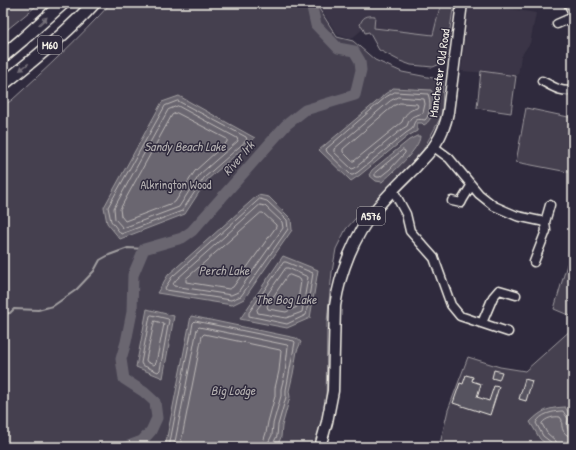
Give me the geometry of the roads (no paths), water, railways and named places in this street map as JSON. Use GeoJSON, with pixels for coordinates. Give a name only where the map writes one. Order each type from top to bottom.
{"type":"FeatureCollection","features":[{"type":"Feature","properties":{"kind":"highway","name":"M60"},"geometry":{"type":"LineString","coordinates":[[3,56],[63,3]]}},
{"type":"Feature","properties":{"kind":"highway","name":"M60"},"geometry":{"type":"LineString","coordinates":[[3,84],[58,38],[94,3]]}},
{"type":"Feature","properties":{"kind":"main road","name":"Manchester Old Road"},"geometry":{"type":"LineString","coordinates":[[320,447],[333,391],[335,306],[339,284],[346,261],[355,242],[376,209],[434,147],[441,134],[447,116],[462,3]]}},
{"type":"Feature","properties":{"kind":"street"},"geometry":{"type":"LineString","coordinates":[[568,3],[573,13]]}},
{"type":"Feature","properties":{"kind":"street"},"geometry":{"type":"LineString","coordinates":[[557,24],[573,17]]}},
{"type":"Feature","properties":{"kind":"street"},"geometry":{"type":"LineString","coordinates":[[542,81],[559,90],[573,90]]}},
{"type":"Feature","properties":{"kind":"street"},"geometry":{"type":"LineString","coordinates":[[434,147],[449,158],[465,176],[471,186],[485,200],[500,210],[517,216],[545,222]]}},
{"type":"Feature","properties":{"kind":"street"},"geometry":{"type":"LineString","coordinates":[[452,200],[461,203],[471,186]]}},
{"type":"Feature","properties":{"kind":"street"},"geometry":{"type":"LineString","coordinates":[[393,190],[406,214],[410,231],[434,258],[451,305],[460,316],[508,332]]}},
{"type":"Feature","properties":{"kind":"street"},"geometry":{"type":"LineString","coordinates":[[534,262],[546,232],[545,222],[550,205]]}},
{"type":"Feature","properties":{"kind":"street"},"geometry":{"type":"LineString","coordinates":[[482,324],[493,297],[499,290],[516,295]]}},
{"type":"Feature","properties":{"kind":"water"},"geometry":{"type":"Polygon","coordinates":[[[393,88],[431,90],[434,99],[434,109],[430,119],[424,125],[422,123],[417,123],[417,131],[408,136],[351,181],[319,150],[393,88]]]}},
{"type":"Feature","properties":{"kind":"water","name":"Sandy Beach Lake"},"geometry":{"type":"Polygon","coordinates":[[[179,96],[255,138],[207,180],[185,214],[120,239],[107,223],[104,207],[162,102],[179,96]]]}},
{"type":"Feature","properties":{"kind":"water"},"geometry":{"type":"Polygon","coordinates":[[[420,136],[419,141],[411,154],[382,182],[376,181],[369,175],[372,170],[409,140],[420,136]]]}},
{"type":"Feature","properties":{"kind":"water","name":"Perch Lake"},"geometry":{"type":"Polygon","coordinates":[[[258,195],[269,197],[291,219],[292,230],[244,299],[232,305],[157,293],[168,275],[258,195]]]}},
{"type":"Feature","properties":{"kind":"water","name":"The Bog Lake"},"geometry":{"type":"Polygon","coordinates":[[[283,256],[318,270],[310,318],[287,328],[240,319],[283,256]]]}},
{"type":"Feature","properties":{"kind":"water"},"geometry":{"type":"Polygon","coordinates":[[[147,309],[174,316],[163,378],[136,367],[147,309]]]}},
{"type":"Feature","properties":{"kind":"water","name":"Big Lodge"},"geometry":{"type":"Polygon","coordinates":[[[191,316],[296,338],[301,342],[297,351],[289,391],[290,397],[282,426],[281,437],[277,447],[165,447],[191,316]]]}},
{"type":"Feature","properties":{"kind":"water"},"geometry":{"type":"Polygon","coordinates":[[[565,407],[572,418],[571,425],[573,447],[550,447],[540,439],[530,422],[546,410],[565,407]]]}},
{"type":"Feature","properties":{"kind":"waterway","name":"River Irk"},"geometry":{"type":"LineString","coordinates":[[126,447],[142,441],[151,431],[157,418],[155,402],[144,392],[124,379],[121,359],[132,312],[133,275],[144,249],[182,238],[192,231],[286,125],[305,110],[355,95],[361,70],[360,61],[354,51],[338,48],[316,25],[311,3]]}},
{"type":"Feature","properties":{"kind":"waterway"},"geometry":{"type":"LineString","coordinates":[[3,314],[10,313],[14,309],[38,310],[53,306],[76,290],[94,271],[100,260],[128,248],[144,249]]}},
{"type":"Feature","properties":{"kind":"park label","name":"Alkrington Wood"},"geometry":{"type":"Point","coordinates":[176,184]}}]}
